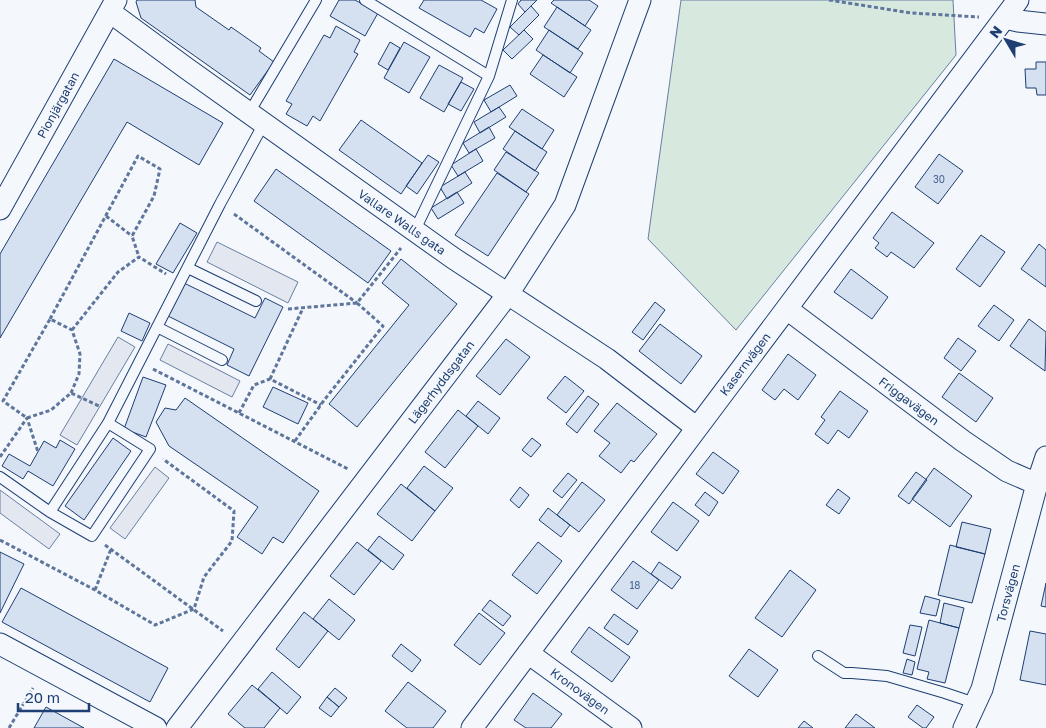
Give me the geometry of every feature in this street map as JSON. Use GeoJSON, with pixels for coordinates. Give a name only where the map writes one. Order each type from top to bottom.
{"type":"FeatureCollection","features":[{"type":"Feature","properties":{"kind":"street","name":"Lägerhyddsgatan"},"geometry":{"type":"LineString","coordinates":[[177,728],[508,294],[566,205],[640,0]]}},
{"type":"Feature","properties":{"kind":"street","name":"Kasernvägen"},"geometry":{"type":"LineString","coordinates":[[472,728],[1018,0]]}},
{"type":"Feature","properties":{"kind":"street","name":"Vallare Walls gata"},"geometry":{"type":"LineString","coordinates":[[113,6],[257,118],[415,230],[607,359],[697,428]]}},
{"type":"Feature","properties":{"kind":"street","name":"Pionjärgatan"},"geometry":{"type":"LineString","coordinates":[[0,209],[113,6]]}},
{"type":"Feature","properties":{"kind":"street"},"geometry":{"type":"LineString","coordinates":[[1005,18],[1046,24]]}},
{"type":"Feature","properties":{"kind":"street","name":"Friggavägen"},"geometry":{"type":"LineString","coordinates":[[786,309],[963,441],[1007,471],[1038,484]]}},
{"type":"Feature","properties":{"kind":"street","name":"Torsvägen"},"geometry":{"type":"LineString","coordinates":[[964,728],[982,689],[1046,457]]}},
{"type":"Feature","properties":{"kind":"street"},"geometry":{"type":"LineString","coordinates":[[0,644],[156,728]]}},
{"type":"Feature","properties":{"kind":"street","name":"Kronovägen"},"geometry":{"type":"LineString","coordinates":[[528,653],[632,728]]}},
{"type":"Feature","properties":{"kind":"lane"},"geometry":{"type":"LineString","coordinates":[[50,512],[108,423],[220,204],[257,118],[316,0]]}},
{"type":"Feature","properties":{"kind":"lane"},"geometry":{"type":"LineString","coordinates":[[365,0],[489,76]]}},
{"type":"Feature","properties":{"kind":"lane"},"geometry":{"type":"LineString","coordinates":[[415,230],[489,76],[512,0]]}},
{"type":"Feature","properties":{"kind":"lane"},"geometry":{"type":"LineString","coordinates":[[188,268],[256,301]]}},
{"type":"Feature","properties":{"kind":"lane"},"geometry":{"type":"LineString","coordinates":[[157,327],[222,360]]}},
{"type":"Feature","properties":{"kind":"lane"},"geometry":{"type":"LineString","coordinates":[[0,477],[50,512],[92,536],[150,450],[108,423]]}},
{"type":"Feature","properties":{"kind":"lane"},"geometry":{"type":"LineString","coordinates":[[818,656],[844,673],[852,672],[887,676],[975,703]]}},
{"type":"Feature","properties":{"kind":"path"},"geometry":{"type":"LineString","coordinates":[[829,0],[911,12],[1005,18]]}},
{"type":"Feature","properties":{"kind":"path"},"geometry":{"type":"LineString","coordinates":[[38,452],[27,418],[3,401],[50,319],[138,156],[160,169],[154,196],[132,236]]}},
{"type":"Feature","properties":{"kind":"path"},"geometry":{"type":"LineString","coordinates":[[220,204],[357,303],[383,326],[295,441]]}},
{"type":"Feature","properties":{"kind":"path"},"geometry":{"type":"LineString","coordinates":[[106,216],[132,236],[139,257],[180,283]]}},
{"type":"Feature","properties":{"kind":"path"},"geometry":{"type":"LineString","coordinates":[[288,309],[357,303],[415,230]]}},
{"type":"Feature","properties":{"kind":"path"},"geometry":{"type":"LineString","coordinates":[[72,330],[118,272],[139,257]]}},
{"type":"Feature","properties":{"kind":"path"},"geometry":{"type":"LineString","coordinates":[[239,413],[254,386],[270,379],[303,308]]}},
{"type":"Feature","properties":{"kind":"path"},"geometry":{"type":"LineString","coordinates":[[0,457],[27,418],[51,410],[71,393],[79,374],[80,354],[72,330],[50,319]]}},
{"type":"Feature","properties":{"kind":"path"},"geometry":{"type":"LineString","coordinates":[[139,362],[367,479]]}},
{"type":"Feature","properties":{"kind":"path"},"geometry":{"type":"LineString","coordinates":[[270,379],[321,405]]}},
{"type":"Feature","properties":{"kind":"path"},"geometry":{"type":"LineString","coordinates":[[71,393],[113,412]]}},
{"type":"Feature","properties":{"kind":"path"},"geometry":{"type":"LineString","coordinates":[[150,450],[234,511],[232,541],[204,577],[194,609]]}},
{"type":"Feature","properties":{"kind":"path"},"geometry":{"type":"LineString","coordinates":[[92,536],[241,645]]}},
{"type":"Feature","properties":{"kind":"path"},"geometry":{"type":"LineString","coordinates":[[0,540],[95,590],[155,625],[194,609]]}},
{"type":"Feature","properties":{"kind":"path"},"geometry":{"type":"LineString","coordinates":[[95,590],[111,549]]}},
{"type":"Feature","properties":{"kind":"path"},"geometry":{"type":"LineString","coordinates":[[10,728],[44,668]]}},
{"type":"Feature","properties":{"kind":"shaded area"},"geometry":{"type":"Polygon","coordinates":[[[681,0],[953,0],[956,55],[736,330],[648,239],[681,0]]]}},
{"type":"Feature","properties":{"kind":"shaded area"},"geometry":{"type":"Polygon","coordinates":[[[217,242],[298,282],[288,303],[207,262],[217,242]]]}},
{"type":"Feature","properties":{"kind":"shaded area"},"geometry":{"type":"Polygon","coordinates":[[[118,337],[135,347],[77,445],[60,435],[118,337]]]}},
{"type":"Feature","properties":{"kind":"shaded area"},"geometry":{"type":"Polygon","coordinates":[[[168,344],[240,381],[232,397],[160,360],[168,344]]]}},
{"type":"Feature","properties":{"kind":"shaded area"},"geometry":{"type":"Polygon","coordinates":[[[155,467],[169,478],[125,539],[110,528],[155,467]]]}},
{"type":"Feature","properties":{"kind":"shaded area"},"geometry":{"type":"Polygon","coordinates":[[[0,490],[60,534],[49,549],[0,513],[0,490]]]}},
{"type":"Feature","properties":{"kind":"building"},"geometry":{"type":"Polygon","coordinates":[[[137,0],[195,0],[196,7],[229,30],[231,27],[261,48],[259,51],[274,62],[250,95],[141,18],[137,0]]]}},
{"type":"Feature","properties":{"kind":"building"},"geometry":{"type":"Polygon","coordinates":[[[339,0],[355,0],[378,13],[365,36],[330,16],[339,0]]]}},
{"type":"Feature","properties":{"kind":"building"},"geometry":{"type":"Polygon","coordinates":[[[424,0],[481,0],[497,9],[484,33],[475,28],[470,37],[419,8],[424,0]]]}},
{"type":"Feature","properties":{"kind":"building"},"geometry":{"type":"Polygon","coordinates":[[[521,0],[537,0],[525,12],[518,4],[521,0]]]}},
{"type":"Feature","properties":{"kind":"building"},"geometry":{"type":"Polygon","coordinates":[[[554,0],[589,0],[598,6],[585,26],[551,3],[554,0]]]}},
{"type":"Feature","properties":{"kind":"building"},"geometry":{"type":"Polygon","coordinates":[[[531,6],[539,15],[519,35],[510,27],[531,6]]]}},
{"type":"Feature","properties":{"kind":"building"},"geometry":{"type":"Polygon","coordinates":[[[557,7],[591,30],[578,49],[544,27],[557,7]]]}},
{"type":"Feature","properties":{"kind":"building"},"geometry":{"type":"Polygon","coordinates":[[[336,26],[360,40],[354,52],[358,54],[320,121],[313,116],[307,126],[286,114],[292,104],[286,101],[324,35],[330,38],[336,26]]]}},
{"type":"Feature","properties":{"kind":"building"},"geometry":{"type":"Polygon","coordinates":[[[524,30],[533,39],[512,59],[503,50],[524,30]]]}},
{"type":"Feature","properties":{"kind":"building"},"geometry":{"type":"Polygon","coordinates":[[[549,30],[583,53],[570,73],[536,50],[549,30]]]}},
{"type":"Feature","properties":{"kind":"building"},"geometry":{"type":"Polygon","coordinates":[[[390,42],[400,48],[388,70],[378,64],[390,42]]]}},
{"type":"Feature","properties":{"kind":"building"},"geometry":{"type":"Polygon","coordinates":[[[404,42],[430,57],[409,93],[384,78],[404,42]]]}},
{"type":"Feature","properties":{"kind":"building"},"geometry":{"type":"Polygon","coordinates":[[[543,55],[577,77],[564,97],[530,74],[543,55]]]}},
{"type":"Feature","properties":{"kind":"building"},"geometry":{"type":"Polygon","coordinates":[[[114,59],[223,123],[199,165],[127,122],[0,338],[0,254],[114,59]]]}},
{"type":"Feature","properties":{"kind":"building"},"geometry":{"type":"Polygon","coordinates":[[[1036,62],[1046,62],[1046,95],[1037,95],[1036,88],[1026,88],[1025,69],[1036,69],[1036,62]]]}},
{"type":"Feature","properties":{"kind":"building"},"geometry":{"type":"Polygon","coordinates":[[[439,65],[463,78],[444,112],[420,98],[439,65]]]}},
{"type":"Feature","properties":{"kind":"building"},"geometry":{"type":"Polygon","coordinates":[[[461,82],[474,89],[461,111],[448,104],[461,82]]]}},
{"type":"Feature","properties":{"kind":"building"},"geometry":{"type":"Polygon","coordinates":[[[510,85],[517,96],[491,112],[484,100],[510,85]]]}},
{"type":"Feature","properties":{"kind":"building"},"geometry":{"type":"Polygon","coordinates":[[[499,107],[506,117],[480,133],[474,122],[499,107]]]}},
{"type":"Feature","properties":{"kind":"building"},"geometry":{"type":"Polygon","coordinates":[[[522,109],[554,130],[542,149],[509,127],[522,109]]]}},
{"type":"Feature","properties":{"kind":"building"},"geometry":{"type":"Polygon","coordinates":[[[361,120],[422,163],[401,194],[339,150],[361,120]]]}},
{"type":"Feature","properties":{"kind":"building"},"geometry":{"type":"Polygon","coordinates":[[[489,127],[495,138],[469,153],[463,143],[489,127]]]}},
{"type":"Feature","properties":{"kind":"building"},"geometry":{"type":"Polygon","coordinates":[[[515,131],[547,152],[535,171],[503,149],[515,131]]]}},
{"type":"Feature","properties":{"kind":"building"},"geometry":{"type":"Polygon","coordinates":[[[476,149],[483,161],[458,176],[451,165],[476,149]]]}},
{"type":"Feature","properties":{"kind":"building"},"geometry":{"type":"Polygon","coordinates":[[[506,152],[539,173],[526,192],[494,170],[506,152]]]}},
{"type":"Feature","properties":{"kind":"building"},"geometry":{"type":"Polygon","coordinates":[[[939,154],[963,171],[938,204],[915,187],[939,154]]]}},
{"type":"Feature","properties":{"kind":"building"},"geometry":{"type":"Polygon","coordinates":[[[428,155],[439,162],[417,194],[406,186],[428,155]]]}},
{"type":"Feature","properties":{"kind":"building"},"geometry":{"type":"Polygon","coordinates":[[[276,169],[391,251],[368,283],[254,201],[276,169]]]}},
{"type":"Feature","properties":{"kind":"building"},"geometry":{"type":"Polygon","coordinates":[[[465,172],[472,183],[447,199],[440,187],[465,172]]]}},
{"type":"Feature","properties":{"kind":"building"},"geometry":{"type":"Polygon","coordinates":[[[497,173],[529,194],[488,256],[455,235],[497,173]]]}},
{"type":"Feature","properties":{"kind":"building"},"geometry":{"type":"Polygon","coordinates":[[[457,192],[464,203],[438,219],[431,208],[457,192]]]}},
{"type":"Feature","properties":{"kind":"building"},"geometry":{"type":"Polygon","coordinates":[[[892,212],[934,243],[914,268],[891,252],[887,257],[875,248],[879,243],[873,238],[892,212]]]}},
{"type":"Feature","properties":{"kind":"building"},"geometry":{"type":"Polygon","coordinates":[[[180,223],[197,233],[173,273],[156,264],[180,223]]]}},
{"type":"Feature","properties":{"kind":"building"},"geometry":{"type":"Polygon","coordinates":[[[981,235],[1005,252],[980,287],[956,269],[981,235]]]}},
{"type":"Feature","properties":{"kind":"building"},"geometry":{"type":"Polygon","coordinates":[[[1039,244],[1046,250],[1046,287],[1021,269],[1039,244]]]}},
{"type":"Feature","properties":{"kind":"building"},"geometry":{"type":"Polygon","coordinates":[[[401,259],[457,304],[357,427],[329,404],[409,305],[382,283],[401,259]]]}},
{"type":"Feature","properties":{"kind":"building"},"geometry":{"type":"Polygon","coordinates":[[[851,269],[888,297],[872,319],[834,292],[851,269]]]}},
{"type":"Feature","properties":{"kind":"building"},"geometry":{"type":"Polygon","coordinates":[[[184,283],[255,318],[265,298],[283,307],[249,376],[227,365],[234,349],[168,316],[184,283]]]}},
{"type":"Feature","properties":{"kind":"building"},"geometry":{"type":"Polygon","coordinates":[[[655,302],[665,310],[643,340],[632,332],[655,302]]]}},
{"type":"Feature","properties":{"kind":"building"},"geometry":{"type":"Polygon","coordinates":[[[994,305],[1014,320],[999,341],[978,326],[994,305]]]}},
{"type":"Feature","properties":{"kind":"building"},"geometry":{"type":"Polygon","coordinates":[[[129,313],[150,323],[142,341],[121,331],[129,313]]]}},
{"type":"Feature","properties":{"kind":"building"},"geometry":{"type":"Polygon","coordinates":[[[1029,319],[1046,332],[1045,371],[1010,346],[1029,319]]]}},
{"type":"Feature","properties":{"kind":"building"},"geometry":{"type":"Polygon","coordinates":[[[660,324],[702,356],[681,384],[639,351],[660,324]]]}},
{"type":"Feature","properties":{"kind":"building"},"geometry":{"type":"Polygon","coordinates":[[[958,338],[976,351],[961,371],[944,358],[958,338]]]}},
{"type":"Feature","properties":{"kind":"building"},"geometry":{"type":"Polygon","coordinates":[[[506,339],[530,357],[500,395],[476,376],[506,339]]]}},
{"type":"Feature","properties":{"kind":"building"},"geometry":{"type":"Polygon","coordinates":[[[788,354],[816,375],[798,400],[784,389],[775,400],[762,390],[788,354]]]}},
{"type":"Feature","properties":{"kind":"building"},"geometry":{"type":"Polygon","coordinates":[[[959,373],[993,398],[976,422],[942,397],[959,373]]]}},
{"type":"Feature","properties":{"kind":"building"},"geometry":{"type":"Polygon","coordinates":[[[565,376],[584,391],[566,413],[547,398],[565,376]]]}},
{"type":"Feature","properties":{"kind":"building"},"geometry":{"type":"Polygon","coordinates":[[[143,377],[166,385],[146,437],[124,429],[143,377]]]}},
{"type":"Feature","properties":{"kind":"building"},"geometry":{"type":"Polygon","coordinates":[[[273,387],[308,403],[298,424],[263,407],[273,387]]]}},
{"type":"Feature","properties":{"kind":"building"},"geometry":{"type":"Polygon","coordinates":[[[840,391],[868,411],[849,438],[838,430],[828,444],[815,434],[825,420],[821,417],[840,391]]]}},
{"type":"Feature","properties":{"kind":"building"},"geometry":{"type":"Polygon","coordinates":[[[588,396],[599,404],[577,433],[566,424],[588,396]]]}},
{"type":"Feature","properties":{"kind":"building"},"geometry":{"type":"Polygon","coordinates":[[[185,398],[319,491],[283,543],[273,537],[262,554],[237,537],[258,507],[169,446],[156,422],[165,408],[176,410],[185,398]]]}},
{"type":"Feature","properties":{"kind":"building"},"geometry":{"type":"Polygon","coordinates":[[[478,401],[500,418],[488,434],[466,416],[478,401]]]}},
{"type":"Feature","properties":{"kind":"building"},"geometry":{"type":"Polygon","coordinates":[[[617,403],[657,434],[634,462],[631,460],[621,473],[599,456],[610,443],[594,431],[617,403]]]}},
{"type":"Feature","properties":{"kind":"building"},"geometry":{"type":"Polygon","coordinates":[[[458,410],[478,426],[445,468],[425,452],[458,410]]]}},
{"type":"Feature","properties":{"kind":"building"},"geometry":{"type":"Polygon","coordinates":[[[113,438],[131,451],[84,520],[65,506],[113,438]]]}},
{"type":"Feature","properties":{"kind":"building"},"geometry":{"type":"Polygon","coordinates":[[[532,438],[541,445],[531,457],[522,450],[532,438]]]}},
{"type":"Feature","properties":{"kind":"building"},"geometry":{"type":"Polygon","coordinates":[[[60,440],[75,449],[53,486],[28,471],[23,479],[2,466],[9,454],[30,466],[44,441],[56,448],[60,440]]]}},
{"type":"Feature","properties":{"kind":"building"},"geometry":{"type":"Polygon","coordinates":[[[713,452],[739,471],[723,494],[696,474],[713,452]]]}},
{"type":"Feature","properties":{"kind":"building"},"geometry":{"type":"Polygon","coordinates":[[[424,466],[453,488],[435,511],[407,488],[424,466]]]}},
{"type":"Feature","properties":{"kind":"building"},"geometry":{"type":"Polygon","coordinates":[[[934,468],[972,496],[950,527],[912,499],[934,468]]]}},
{"type":"Feature","properties":{"kind":"building"},"geometry":{"type":"Polygon","coordinates":[[[916,472],[927,480],[909,504],[898,496],[916,472]]]}},
{"type":"Feature","properties":{"kind":"building"},"geometry":{"type":"Polygon","coordinates":[[[568,473],[577,480],[562,498],[553,491],[568,473]]]}},
{"type":"Feature","properties":{"kind":"building"},"geometry":{"type":"Polygon","coordinates":[[[582,482],[605,500],[579,532],[557,515],[582,482]]]}},
{"type":"Feature","properties":{"kind":"building"},"geometry":{"type":"Polygon","coordinates":[[[401,484],[435,511],[412,541],[377,514],[401,484]]]}},
{"type":"Feature","properties":{"kind":"building"},"geometry":{"type":"Polygon","coordinates":[[[520,487],[529,495],[519,508],[510,500],[520,487]]]}},
{"type":"Feature","properties":{"kind":"building"},"geometry":{"type":"Polygon","coordinates":[[[838,489],[850,498],[839,514],[826,505],[838,489]]]}},
{"type":"Feature","properties":{"kind":"building"},"geometry":{"type":"Polygon","coordinates":[[[705,492],[718,502],[709,516],[695,505],[705,492]]]}},
{"type":"Feature","properties":{"kind":"building"},"geometry":{"type":"Polygon","coordinates":[[[673,502],[699,521],[677,551],[651,532],[673,502]]]}},
{"type":"Feature","properties":{"kind":"building"},"geometry":{"type":"Polygon","coordinates":[[[548,508],[570,525],[561,537],[539,520],[548,508]]]}},
{"type":"Feature","properties":{"kind":"building"},"geometry":{"type":"Polygon","coordinates":[[[962,522],[991,529],[985,554],[956,547],[962,522]]]}},
{"type":"Feature","properties":{"kind":"building"},"geometry":{"type":"Polygon","coordinates":[[[379,536],[404,555],[393,570],[368,550],[379,536]]]}},
{"type":"Feature","properties":{"kind":"building"},"geometry":{"type":"Polygon","coordinates":[[[357,542],[381,561],[354,595],[330,576],[357,542]]]}},
{"type":"Feature","properties":{"kind":"building"},"geometry":{"type":"Polygon","coordinates":[[[538,542],[562,561],[537,594],[512,575],[538,542]]]}},
{"type":"Feature","properties":{"kind":"building"},"geometry":{"type":"Polygon","coordinates":[[[950,545],[985,554],[972,603],[938,595],[950,545]]]}},
{"type":"Feature","properties":{"kind":"building"},"geometry":{"type":"Polygon","coordinates":[[[0,552],[24,564],[0,613],[0,552]]]}},
{"type":"Feature","properties":{"kind":"building"},"geometry":{"type":"Polygon","coordinates":[[[633,561],[659,580],[637,609],[611,590],[633,561]]]}},
{"type":"Feature","properties":{"kind":"building"},"geometry":{"type":"Polygon","coordinates":[[[659,562],[681,577],[672,589],[651,574],[659,562]]]}},
{"type":"Feature","properties":{"kind":"building"},"geometry":{"type":"Polygon","coordinates":[[[790,570],[816,590],[782,637],[755,618],[790,570]]]}},
{"type":"Feature","properties":{"kind":"building"},"geometry":{"type":"Polygon","coordinates":[[[1046,583],[1046,607],[1041,606],[1046,583]]]}},
{"type":"Feature","properties":{"kind":"building"},"geometry":{"type":"Polygon","coordinates":[[[21,588],[168,668],[150,702],[2,622],[21,588]]]}},
{"type":"Feature","properties":{"kind":"building"},"geometry":{"type":"Polygon","coordinates":[[[925,596],[940,600],[936,616],[920,613],[925,596]]]}},
{"type":"Feature","properties":{"kind":"building"},"geometry":{"type":"Polygon","coordinates":[[[329,599],[355,620],[339,640],[313,619],[329,599]]]}},
{"type":"Feature","properties":{"kind":"building"},"geometry":{"type":"Polygon","coordinates":[[[490,600],[511,616],[503,626],[482,610],[490,600]]]}},
{"type":"Feature","properties":{"kind":"building"},"geometry":{"type":"Polygon","coordinates":[[[944,603],[964,608],[959,628],[940,623],[944,603]]]}},
{"type":"Feature","properties":{"kind":"building"},"geometry":{"type":"Polygon","coordinates":[[[304,612],[328,631],[299,668],[276,649],[304,612]]]}},
{"type":"Feature","properties":{"kind":"building"},"geometry":{"type":"Polygon","coordinates":[[[479,613],[505,633],[480,665],[454,645],[479,613]]]}},
{"type":"Feature","properties":{"kind":"building"},"geometry":{"type":"Polygon","coordinates":[[[614,614],[638,631],[628,645],[604,628],[614,614]]]}},
{"type":"Feature","properties":{"kind":"building"},"geometry":{"type":"Polygon","coordinates":[[[929,620],[959,628],[945,683],[927,679],[929,672],[917,669],[929,620]]]}},
{"type":"Feature","properties":{"kind":"building"},"geometry":{"type":"Polygon","coordinates":[[[910,625],[922,627],[915,656],[903,653],[910,625]]]}},
{"type":"Feature","properties":{"kind":"building"},"geometry":{"type":"Polygon","coordinates":[[[589,627],[630,657],[612,682],[571,652],[589,627]]]}},
{"type":"Feature","properties":{"kind":"building"},"geometry":{"type":"Polygon","coordinates":[[[1030,631],[1046,634],[1046,685],[1020,680],[1030,631]]]}},
{"type":"Feature","properties":{"kind":"building"},"geometry":{"type":"Polygon","coordinates":[[[401,644],[421,660],[412,672],[392,656],[401,644]]]}},
{"type":"Feature","properties":{"kind":"building"},"geometry":{"type":"Polygon","coordinates":[[[749,649],[778,670],[758,697],[729,676],[749,649]]]}},
{"type":"Feature","properties":{"kind":"building"},"geometry":{"type":"Polygon","coordinates":[[[907,659],[915,662],[912,675],[903,673],[907,659]]]}},
{"type":"Feature","properties":{"kind":"building"},"geometry":{"type":"Polygon","coordinates":[[[272,672],[301,697],[287,714],[258,689],[272,672]]]}},
{"type":"Feature","properties":{"kind":"building"},"geometry":{"type":"Polygon","coordinates":[[[408,682],[446,711],[433,728],[407,728],[385,711],[408,682]]]}},
{"type":"Feature","properties":{"kind":"building"},"geometry":{"type":"Polygon","coordinates":[[[252,685],[280,708],[264,728],[245,728],[228,714],[252,685]]]}},
{"type":"Feature","properties":{"kind":"building"},"geometry":{"type":"Polygon","coordinates":[[[335,688],[347,698],[339,707],[327,697],[335,688]]]}},
{"type":"Feature","properties":{"kind":"building"},"geometry":{"type":"Polygon","coordinates":[[[533,693],[562,714],[551,728],[526,728],[514,720],[533,693]]]}},
{"type":"Feature","properties":{"kind":"building"},"geometry":{"type":"Polygon","coordinates":[[[327,697],[339,707],[331,717],[319,708],[327,697]]]}},
{"type":"Feature","properties":{"kind":"building"},"geometry":{"type":"Polygon","coordinates":[[[917,705],[934,717],[926,728],[923,728],[908,717],[917,705]]]}},
{"type":"Feature","properties":{"kind":"building"},"geometry":{"type":"Polygon","coordinates":[[[46,707],[84,728],[34,728],[46,707]]]}},
{"type":"Feature","properties":{"kind":"building"},"geometry":{"type":"Polygon","coordinates":[[[856,714],[875,728],[845,728],[856,714]]]}},
{"type":"Feature","properties":{"kind":"building"},"geometry":{"type":"Polygon","coordinates":[[[804,721],[813,728],[798,728],[804,721]]]}}]}
